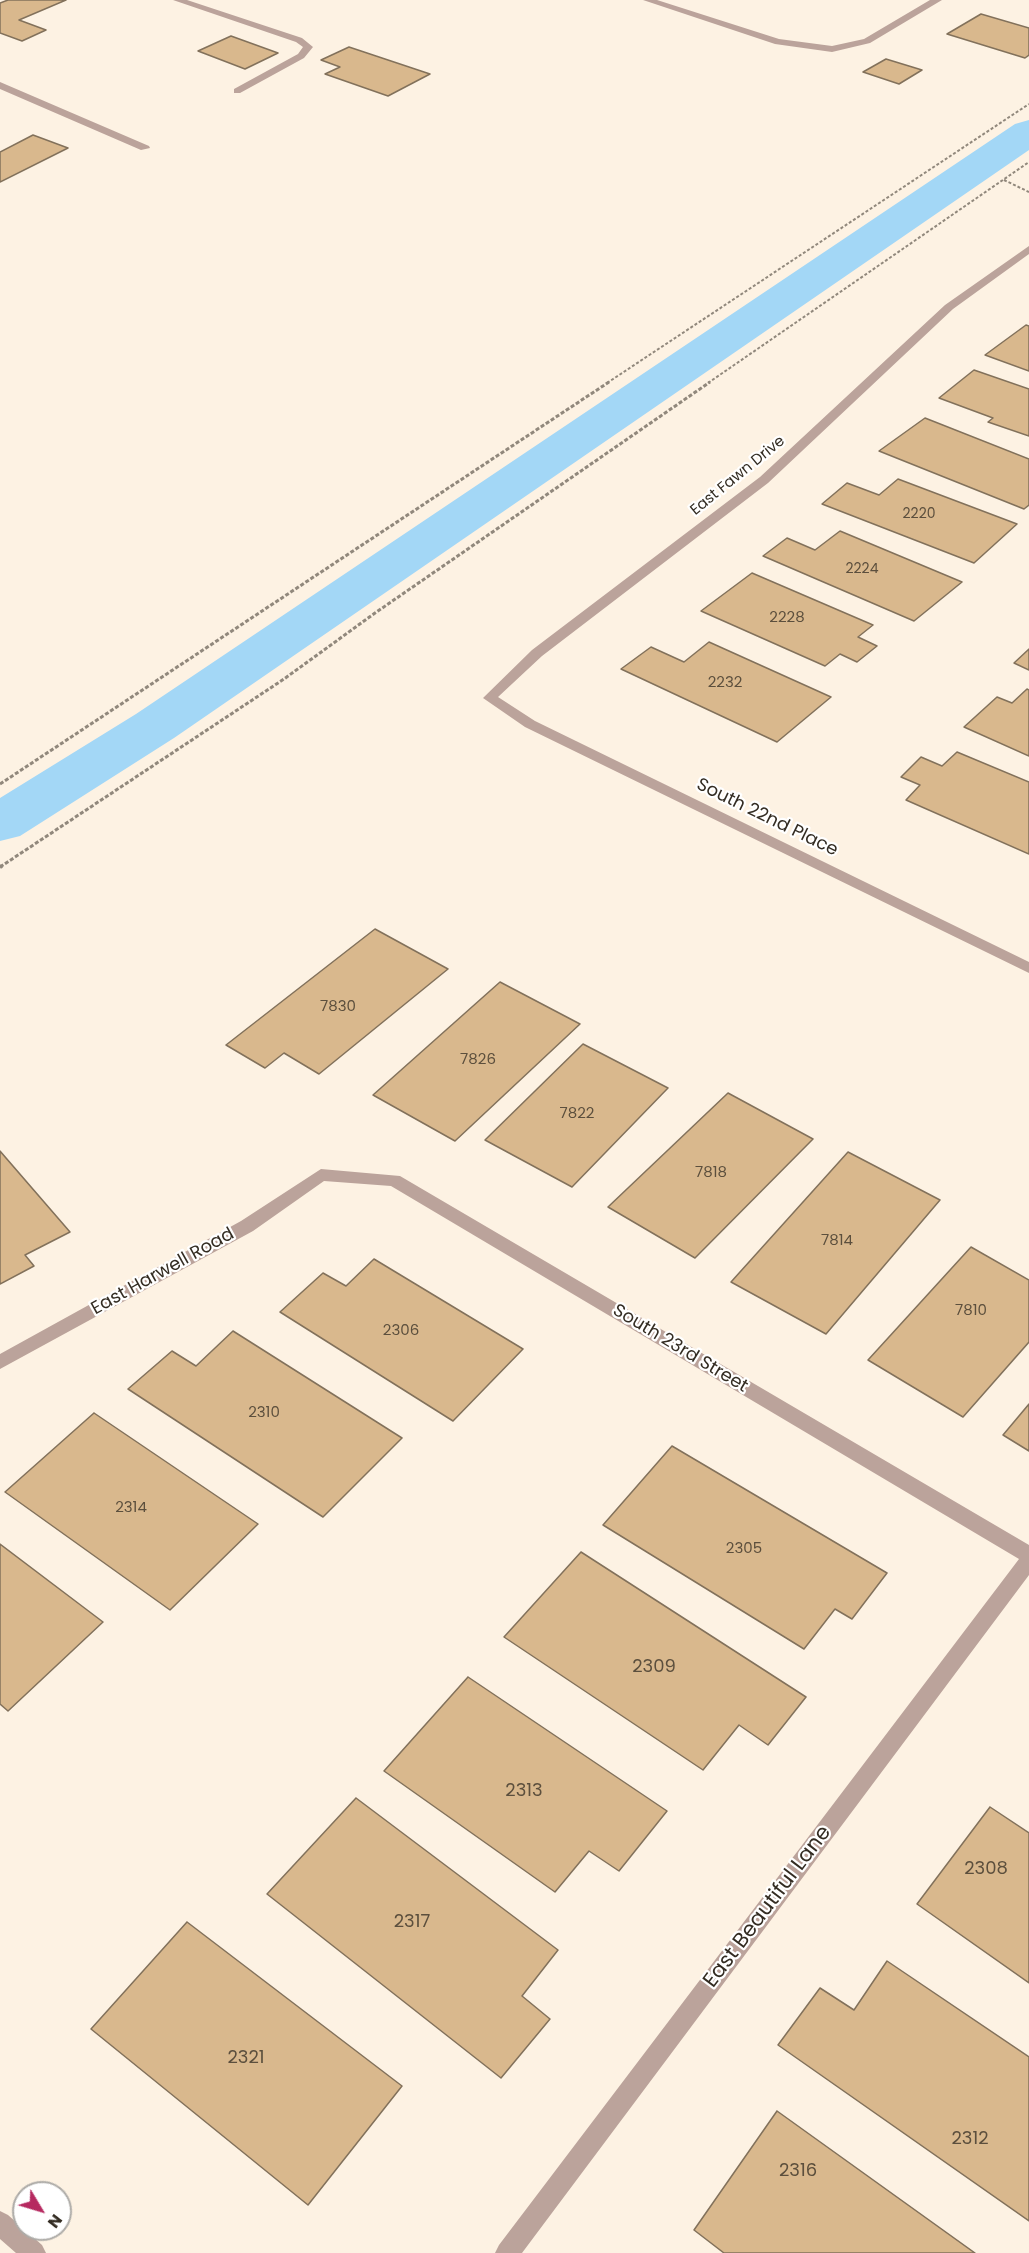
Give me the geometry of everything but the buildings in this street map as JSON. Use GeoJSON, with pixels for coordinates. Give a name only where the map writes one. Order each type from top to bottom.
{"type":"FeatureCollection","features":[{"type":"Feature","properties":{"kind":"street"},"geometry":{"type":"LineString","coordinates":[[178,0],[299,40],[308,46],[301,56],[292,62],[237,91]]}},
{"type":"Feature","properties":{"kind":"street"},"geometry":{"type":"LineString","coordinates":[[648,0],[778,42],[832,49],[867,41],[937,0]]}},
{"type":"Feature","properties":{"kind":"street"},"geometry":{"type":"LineString","coordinates":[[0,85],[145,148]]}},
{"type":"Feature","properties":{"kind":"street","name":"East Fawn Drive"},"geometry":{"type":"LineString","coordinates":[[490,698],[537,653],[764,480],[949,307],[1029,249]]}},
{"type":"Feature","properties":{"kind":"street","name":"South 22nd Place"},"geometry":{"type":"LineString","coordinates":[[490,698],[530,724],[1029,968]]}},
{"type":"Feature","properties":{"kind":"street","name":"East Harwell Road"},"geometry":{"type":"LineString","coordinates":[[0,1362],[247,1226],[321,1175]]}},
{"type":"Feature","properties":{"kind":"street","name":"South 23rd Street"},"geometry":{"type":"LineString","coordinates":[[321,1175],[394,1180],[1029,1555]]}},
{"type":"Feature","properties":{"kind":"street","name":"East Beautiful Lane"},"geometry":{"type":"LineString","coordinates":[[507,2253],[1029,1560]]}},
{"type":"Feature","properties":{"kind":"street"},"geometry":{"type":"LineString","coordinates":[[0,2223],[34,2253]]}},
{"type":"Feature","properties":{"kind":"path"},"geometry":{"type":"LineString","coordinates":[[0,784],[1029,104]]}},
{"type":"Feature","properties":{"kind":"path"},"geometry":{"type":"LineString","coordinates":[[0,867],[284,680],[405,592],[1029,162]]}},
{"type":"Feature","properties":{"kind":"path"},"geometry":{"type":"LineString","coordinates":[[1004,180],[1029,192]]}},
{"type":"Feature","properties":{"kind":"waterway"},"geometry":{"type":"LineString","coordinates":[[0,823],[155,726],[1029,132]]}}]}
